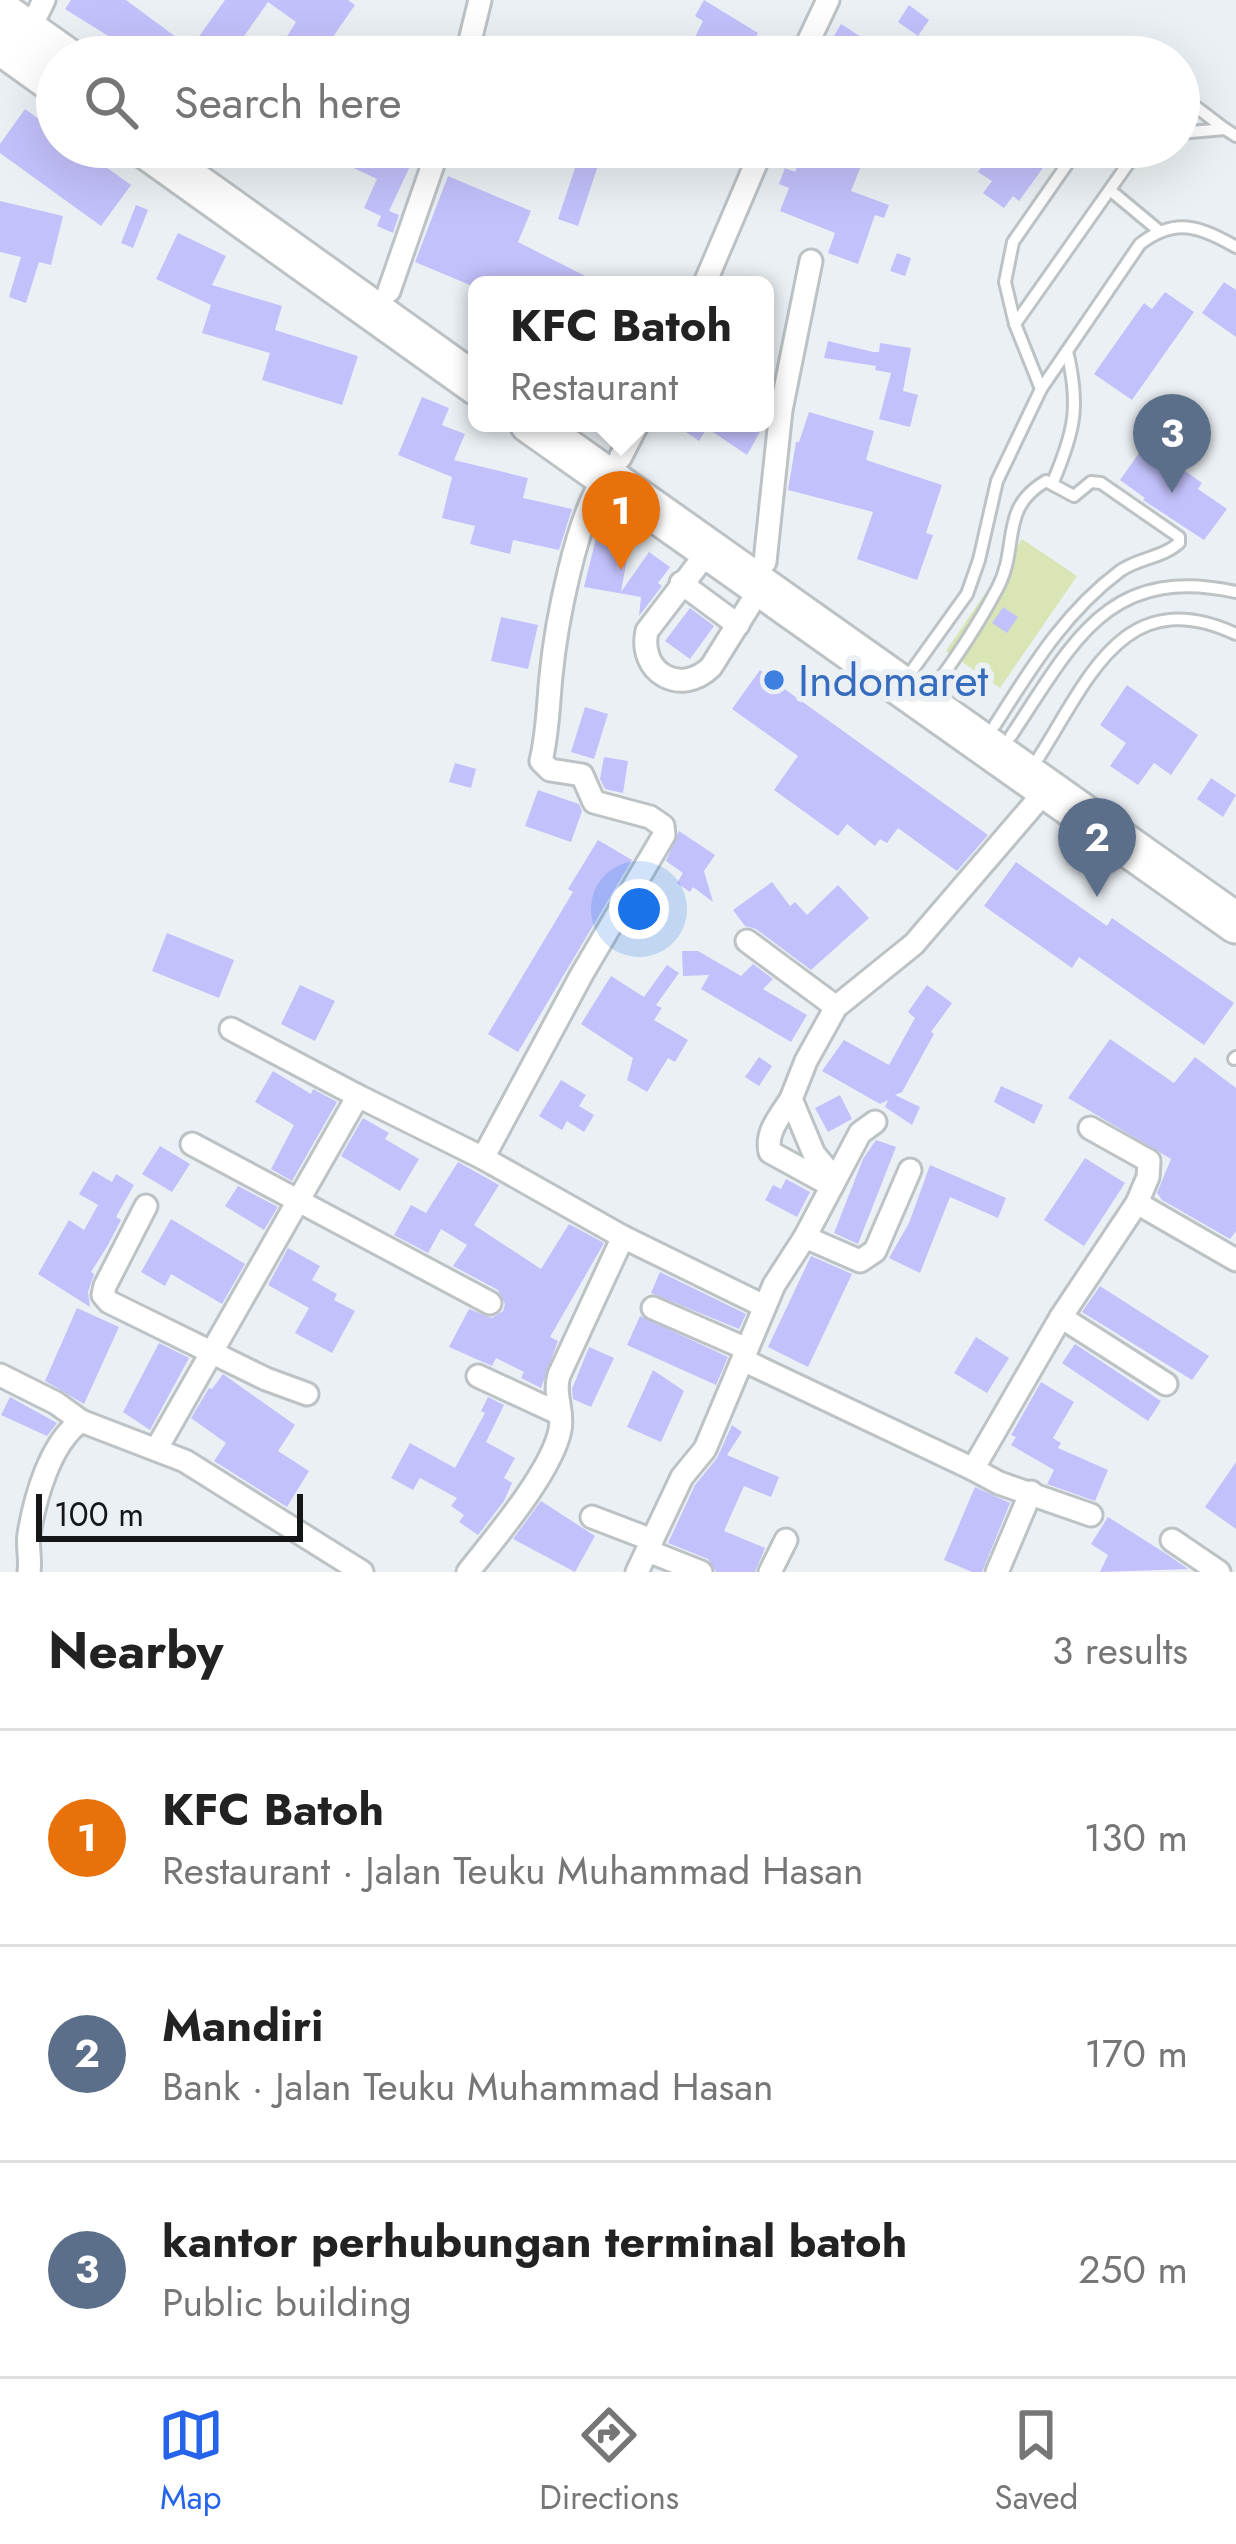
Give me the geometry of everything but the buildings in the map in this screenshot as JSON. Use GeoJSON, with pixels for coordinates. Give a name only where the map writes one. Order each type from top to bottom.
{"type":"FeatureCollection","features":[{"type":"Feature","properties":{"kind":"highway"},"geometry":{"type":"LineString","coordinates":[[18,21],[36,51]]}},
{"type":"Feature","properties":{"kind":"highway"},"geometry":{"type":"LineString","coordinates":[[178,168],[303,246],[389,291],[468,348]]}},
{"type":"Feature","properties":{"kind":"highway"},"geometry":{"type":"LineString","coordinates":[[211,168],[468,378]]}},
{"type":"Feature","properties":{"kind":"highway"},"geometry":{"type":"LineString","coordinates":[[558,432],[621,452],[709,550],[763,574]]}},
{"type":"Feature","properties":{"kind":"highway"},"geometry":{"type":"LineString","coordinates":[[587,432],[621,452],[763,574],[1014,754],[1236,923]]}},
{"type":"Feature","properties":{"kind":"highway"},"geometry":{"type":"LineString","coordinates":[[1014,754],[1236,892]]}},
{"type":"Feature","properties":{"kind":"street"},"geometry":{"type":"LineString","coordinates":[[471,36],[480,0]]}},
{"type":"Feature","properties":{"kind":"street"},"geometry":{"type":"LineString","coordinates":[[813,36],[828,0]]}},
{"type":"Feature","properties":{"kind":"street"},"geometry":{"type":"LineString","coordinates":[[389,291],[432,168]]}},
{"type":"Feature","properties":{"kind":"street"},"geometry":{"type":"LineString","coordinates":[[708,276],[754,168]]}},
{"type":"Feature","properties":{"kind":"street"},"geometry":{"type":"LineString","coordinates":[[709,550],[647,631],[647,658],[659,672],[678,682],[700,677],[738,625],[763,574],[781,410],[811,261]]}},
{"type":"Feature","properties":{"kind":"street"},"geometry":{"type":"LineString","coordinates":[[483,1159],[664,835],[663,826],[650,817],[594,802],[582,775],[550,770],[541,761],[549,730],[551,677],[582,516],[621,452]]}},
{"type":"Feature","properties":{"kind":"street"},"geometry":{"type":"LineString","coordinates":[[681,583],[738,625]]}},
{"type":"Feature","properties":{"kind":"street"},"geometry":{"type":"LineString","coordinates":[[834,1183],[770,1152],[767,1142],[773,1126],[836,1007],[914,944],[1014,754]]}},
{"type":"Feature","properties":{"kind":"street"},"geometry":{"type":"LineString","coordinates":[[747,941],[836,1007]]}},
{"type":"Feature","properties":{"kind":"street"},"geometry":{"type":"LineString","coordinates":[[231,1029],[623,1237],[764,1306]]}},
{"type":"Feature","properties":{"kind":"street"},"geometry":{"type":"LineString","coordinates":[[157,1448],[358,1096]]}},
{"type":"Feature","properties":{"kind":"street"},"geometry":{"type":"LineString","coordinates":[[791,1099],[814,1154],[834,1183]]}},
{"type":"Feature","properties":{"kind":"street"},"geometry":{"type":"LineString","coordinates":[[637,1572],[682,1477],[705,1449],[764,1306],[860,1132],[875,1122]]}},
{"type":"Feature","properties":{"kind":"street"},"geometry":{"type":"LineString","coordinates":[[973,1469],[1061,1317],[1137,1203],[1148,1177],[1147,1157],[1090,1128]]}},
{"type":"Feature","properties":{"kind":"street"},"geometry":{"type":"LineString","coordinates":[[192,1144],[490,1303]]}},
{"type":"Feature","properties":{"kind":"street"},"geometry":{"type":"LineString","coordinates":[[805,1237],[866,1260],[875,1251],[910,1170]]}},
{"type":"Feature","properties":{"kind":"street"},"geometry":{"type":"LineString","coordinates":[[1137,1203],[1236,1260]]}},
{"type":"Feature","properties":{"kind":"street"},"geometry":{"type":"LineString","coordinates":[[146,1206],[103,1294],[110,1303],[307,1394]]}},
{"type":"Feature","properties":{"kind":"street"},"geometry":{"type":"LineString","coordinates":[[468,1572],[505,1526],[559,1433],[554,1392],[559,1375],[623,1237]]}},
{"type":"Feature","properties":{"kind":"street"},"geometry":{"type":"LineString","coordinates":[[653,1308],[999,1483],[1091,1515]]}},
{"type":"Feature","properties":{"kind":"street"},"geometry":{"type":"LineString","coordinates":[[1061,1317],[1166,1384]]}},
{"type":"Feature","properties":{"kind":"street"},"geometry":{"type":"LineString","coordinates":[[0,1375],[81,1421],[157,1448],[216,1479],[254,1508],[362,1572]]}},
{"type":"Feature","properties":{"kind":"street"},"geometry":{"type":"LineString","coordinates":[[478,1376],[560,1414]]}},
{"type":"Feature","properties":{"kind":"street"},"geometry":{"type":"LineString","coordinates":[[29,1572],[28,1540],[38,1492],[64,1438],[81,1421]]}},
{"type":"Feature","properties":{"kind":"street"},"geometry":{"type":"LineString","coordinates":[[997,1572],[1031,1492]]}},
{"type":"Feature","properties":{"kind":"street"},"geometry":{"type":"LineString","coordinates":[[592,1517],[701,1572]]}},
{"type":"Feature","properties":{"kind":"street"},"geometry":{"type":"LineString","coordinates":[[770,1572],[786,1540]]}},
{"type":"Feature","properties":{"kind":"street"},"geometry":{"type":"LineString","coordinates":[[1172,1540],[1219,1572]]}},
{"type":"Feature","properties":{"kind":"lane"},"geometry":{"type":"LineString","coordinates":[[1200,110],[1230,133]]}},
{"type":"Feature","properties":{"kind":"lane"},"geometry":{"type":"LineString","coordinates":[[1041,389],[1015,324],[1005,282],[1013,242],[1064,168]]}},
{"type":"Feature","properties":{"kind":"lane"},"geometry":{"type":"LineString","coordinates":[[1015,324],[1128,168]]}},
{"type":"Feature","properties":{"kind":"lane"},"geometry":{"type":"LineString","coordinates":[[1110,190],[1158,230]]}},
{"type":"Feature","properties":{"kind":"lane"},"geometry":{"type":"LineString","coordinates":[[918,685],[967,594],[997,481],[1041,389],[1140,244],[1158,230],[1175,225],[1192,227],[1236,247]]}},
{"type":"Feature","properties":{"kind":"lane"},"geometry":{"type":"LineString","coordinates":[[1053,482],[1076,412],[1067,350]]}},
{"type":"Feature","properties":{"kind":"lane"},"geometry":{"type":"LineString","coordinates":[[918,685],[1005,573],[1012,518],[1024,495],[1042,483],[1053,482],[1074,496],[1091,482],[1101,483],[1179,537],[1179,543],[1160,556],[1127,566],[1083,602],[1051,637],[1014,754]]}},
{"type":"Feature","properties":{"kind":"lane"},"geometry":{"type":"LineString","coordinates":[[1014,754],[1070,648],[1088,627],[1145,589],[1202,585],[1236,592]]}},
{"type":"Feature","properties":{"kind":"lane"},"geometry":{"type":"LineString","coordinates":[[1014,754],[1116,642],[1138,626],[1182,616],[1236,634]]}},
{"type":"Feature","properties":{"kind":"green space"},"geometry":{"type":"Polygon","coordinates":[[[1022,539],[1077,576],[1000,688],[946,651],[1022,539]]]}},
{"type":"Feature","properties":{"kind":"place","name":"kantor perhubungan terminal batoh"},"geometry":{"type":"Point","coordinates":[1172,493]}},
{"type":"Feature","properties":{"kind":"place","name":"KFC Batoh"},"geometry":{"type":"Point","coordinates":[621,570]}},
{"type":"Feature","properties":{"kind":"place","name":"Indomaret"},"geometry":{"type":"Point","coordinates":[774,680]}},
{"type":"Feature","properties":{"kind":"place","name":"Mandiri"},"geometry":{"type":"Point","coordinates":[1097,897]}}]}
